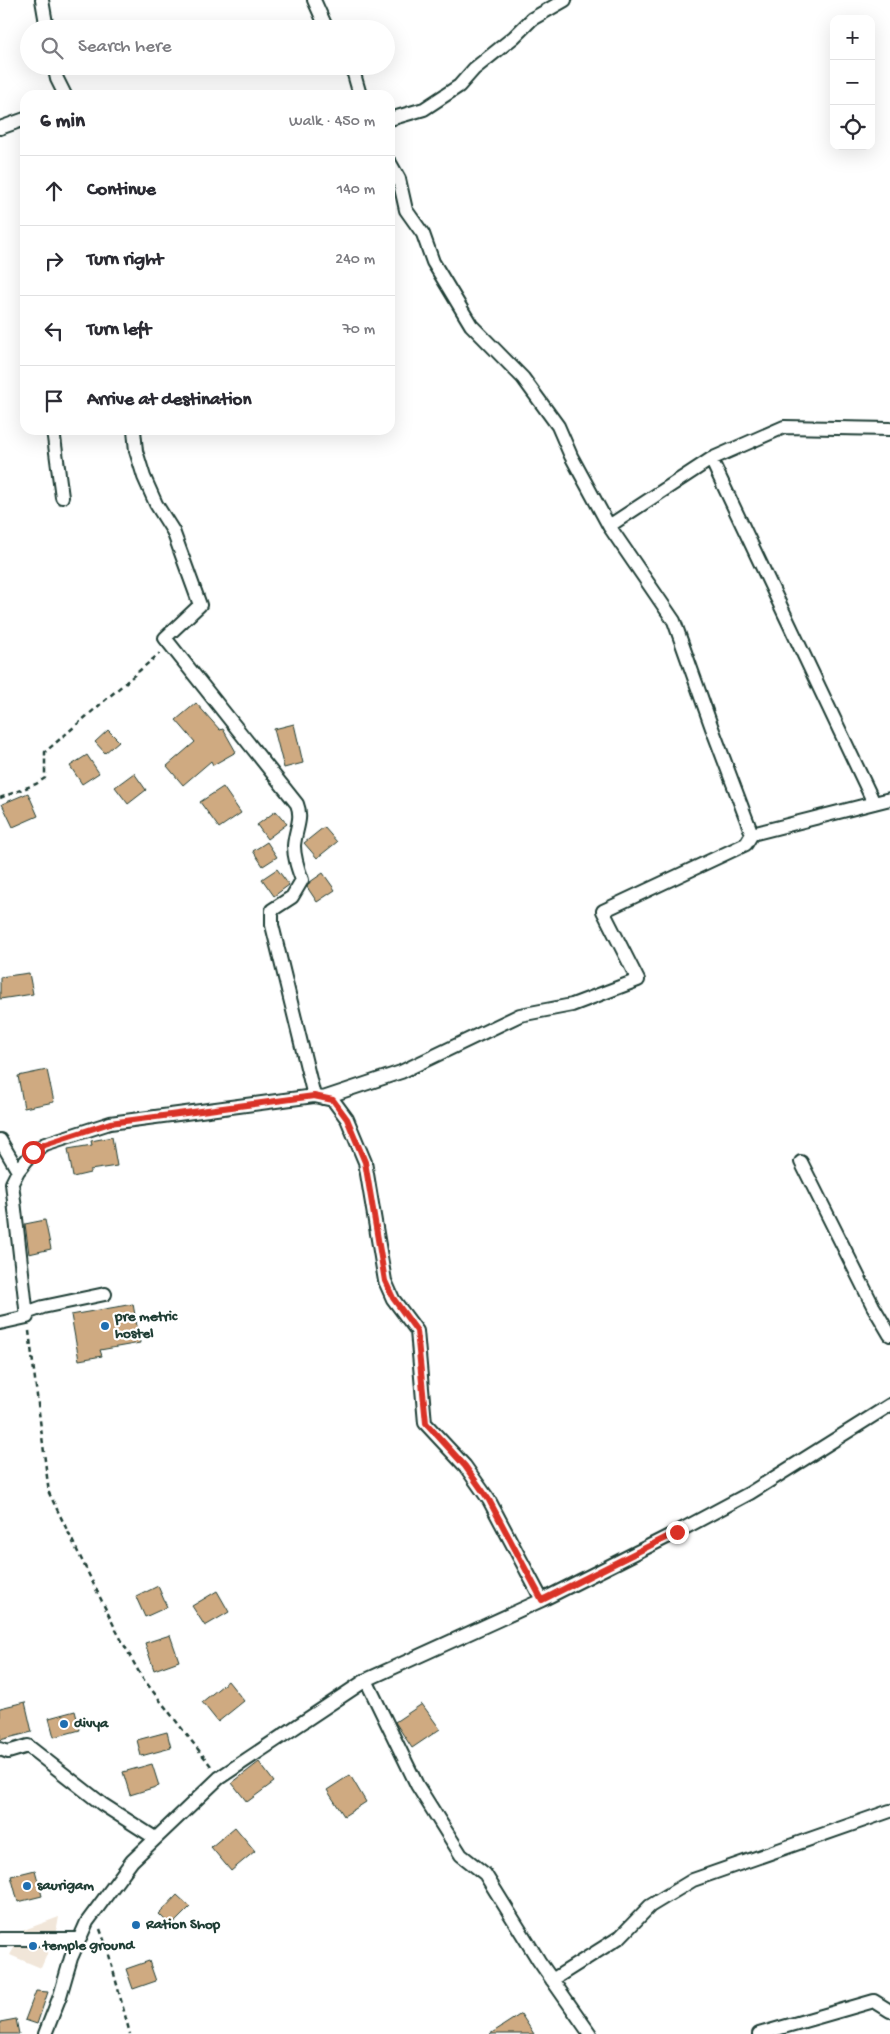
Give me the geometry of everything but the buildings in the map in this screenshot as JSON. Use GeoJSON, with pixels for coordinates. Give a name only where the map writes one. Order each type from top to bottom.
{"type":"FeatureCollection","features":[{"type":"Feature","properties":{"kind":"street"},"geometry":{"type":"LineString","coordinates":[[42,0],[45,20]]}},
{"type":"Feature","properties":{"kind":"street"},"geometry":{"type":"LineString","coordinates":[[314,0],[323,20]]}},
{"type":"Feature","properties":{"kind":"street"},"geometry":{"type":"LineString","coordinates":[[395,118],[424,109],[459,86],[474,69],[514,37],[532,19],[565,0]]}},
{"type":"Feature","properties":{"kind":"street"},"geometry":{"type":"LineString","coordinates":[[56,75],[62,90]]}},
{"type":"Feature","properties":{"kind":"street"},"geometry":{"type":"LineString","coordinates":[[354,75],[359,90]]}},
{"type":"Feature","properties":{"kind":"street"},"geometry":{"type":"LineString","coordinates":[[0,128],[20,121]]}},
{"type":"Feature","properties":{"kind":"street"},"geometry":{"type":"LineString","coordinates":[[395,172],[399,179],[406,210],[423,234],[433,262],[471,325],[523,378],[558,426],[571,456],[609,526],[674,621],[752,834]]}},
{"type":"Feature","properties":{"kind":"street"},"geometry":{"type":"LineString","coordinates":[[609,526],[711,459],[784,427],[890,429]]}},
{"type":"Feature","properties":{"kind":"street"},"geometry":{"type":"LineString","coordinates":[[54,435],[62,497]]}},
{"type":"Feature","properties":{"kind":"street"},"geometry":{"type":"LineString","coordinates":[[134,435],[136,451],[144,477],[156,504],[173,531],[200,605],[165,638],[297,804],[300,812],[294,845],[294,857],[302,880],[292,897],[272,910],[272,925],[319,1097]]}},
{"type":"Feature","properties":{"kind":"street"},"geometry":{"type":"LineString","coordinates":[[711,459],[874,803]]}},
{"type":"Feature","properties":{"kind":"street"},"geometry":{"type":"LineString","coordinates":[[27,1315],[12,1184],[18,1171],[33,1152],[45,1144],[110,1123],[319,1097],[401,1072],[520,1015],[572,1005],[638,980],[604,911],[746,844],[752,834],[890,799]]}},
{"type":"Feature","properties":{"kind":"street"},"geometry":{"type":"LineString","coordinates":[[319,1097],[333,1100],[347,1119],[365,1162],[385,1281],[393,1298],[417,1331],[426,1423],[465,1466],[489,1500],[542,1600]]}},
{"type":"Feature","properties":{"kind":"street"},"geometry":{"type":"LineString","coordinates":[[0,1140],[18,1171]]}},
{"type":"Feature","properties":{"kind":"street"},"geometry":{"type":"LineString","coordinates":[[801,1162],[873,1306],[890,1335]]}},
{"type":"Feature","properties":{"kind":"street"},"geometry":{"type":"LineString","coordinates":[[0,1323],[27,1315],[43,1307],[105,1294]]}},
{"type":"Feature","properties":{"kind":"street"},"geometry":{"type":"LineString","coordinates":[[45,2034],[80,1939],[93,1914],[132,1861],[154,1838],[220,1778],[366,1680],[542,1600],[750,1493],[890,1405]]}},
{"type":"Feature","properties":{"kind":"street"},"geometry":{"type":"LineString","coordinates":[[366,1680],[418,1785],[461,1855],[485,1874],[552,1980],[590,2034]]}},
{"type":"Feature","properties":{"kind":"street"},"geometry":{"type":"LineString","coordinates":[[0,1749],[8,1752],[28,1746],[102,1804],[154,1838]]}},
{"type":"Feature","properties":{"kind":"street"},"geometry":{"type":"LineString","coordinates":[[552,1980],[620,1937],[650,1906],[693,1880],[890,1811]]}},
{"type":"Feature","properties":{"kind":"street"},"geometry":{"type":"LineString","coordinates":[[0,1939],[80,1939]]}},
{"type":"Feature","properties":{"kind":"street"},"geometry":{"type":"LineString","coordinates":[[759,2034],[874,2000],[890,2011]]}},
{"type":"Feature","properties":{"kind":"path"},"geometry":{"type":"LineString","coordinates":[[0,798],[36,784],[45,778],[45,752],[170,644]]}},
{"type":"Feature","properties":{"kind":"path"},"geometry":{"type":"LineString","coordinates":[[27,1315],[49,1493],[116,1630],[141,1676],[220,1778]]}},
{"type":"Feature","properties":{"kind":"path"},"geometry":{"type":"LineString","coordinates":[[93,1914],[108,1951],[130,2034]]}},
{"type":"Feature","properties":{"kind":"shaded area","name":"temple ground"},"geometry":{"type":"Polygon","coordinates":[[[59,1917],[55,1936],[41,1968],[10,1955],[24,1930],[59,1917]]]}},
{"type":"Feature","properties":{"kind":"place","name":"pre metric hostel"},"geometry":{"type":"Point","coordinates":[105,1326]}},
{"type":"Feature","properties":{"kind":"place","name":"divya"},"geometry":{"type":"Point","coordinates":[64,1724]}},
{"type":"Feature","properties":{"kind":"place","name":"saurigam"},"geometry":{"type":"Point","coordinates":[27,1886]}},
{"type":"Feature","properties":{"kind":"place","name":"Ration Shop"},"geometry":{"type":"Point","coordinates":[136,1925]}},
{"type":"Feature","properties":{"kind":"place","name":"temple ground"},"geometry":{"type":"Point","coordinates":[33,1946]}},
{"type":"Feature","properties":{"kind":"route"},"geometry":{"type":"LineString","coordinates":[[33,1152],[45,1144],[110,1123],[177,1116],[314,1096],[333,1100],[347,1119],[365,1162],[385,1281],[393,1298],[417,1331],[426,1423],[465,1466],[489,1500],[542,1600],[677,1532]]}}]}
